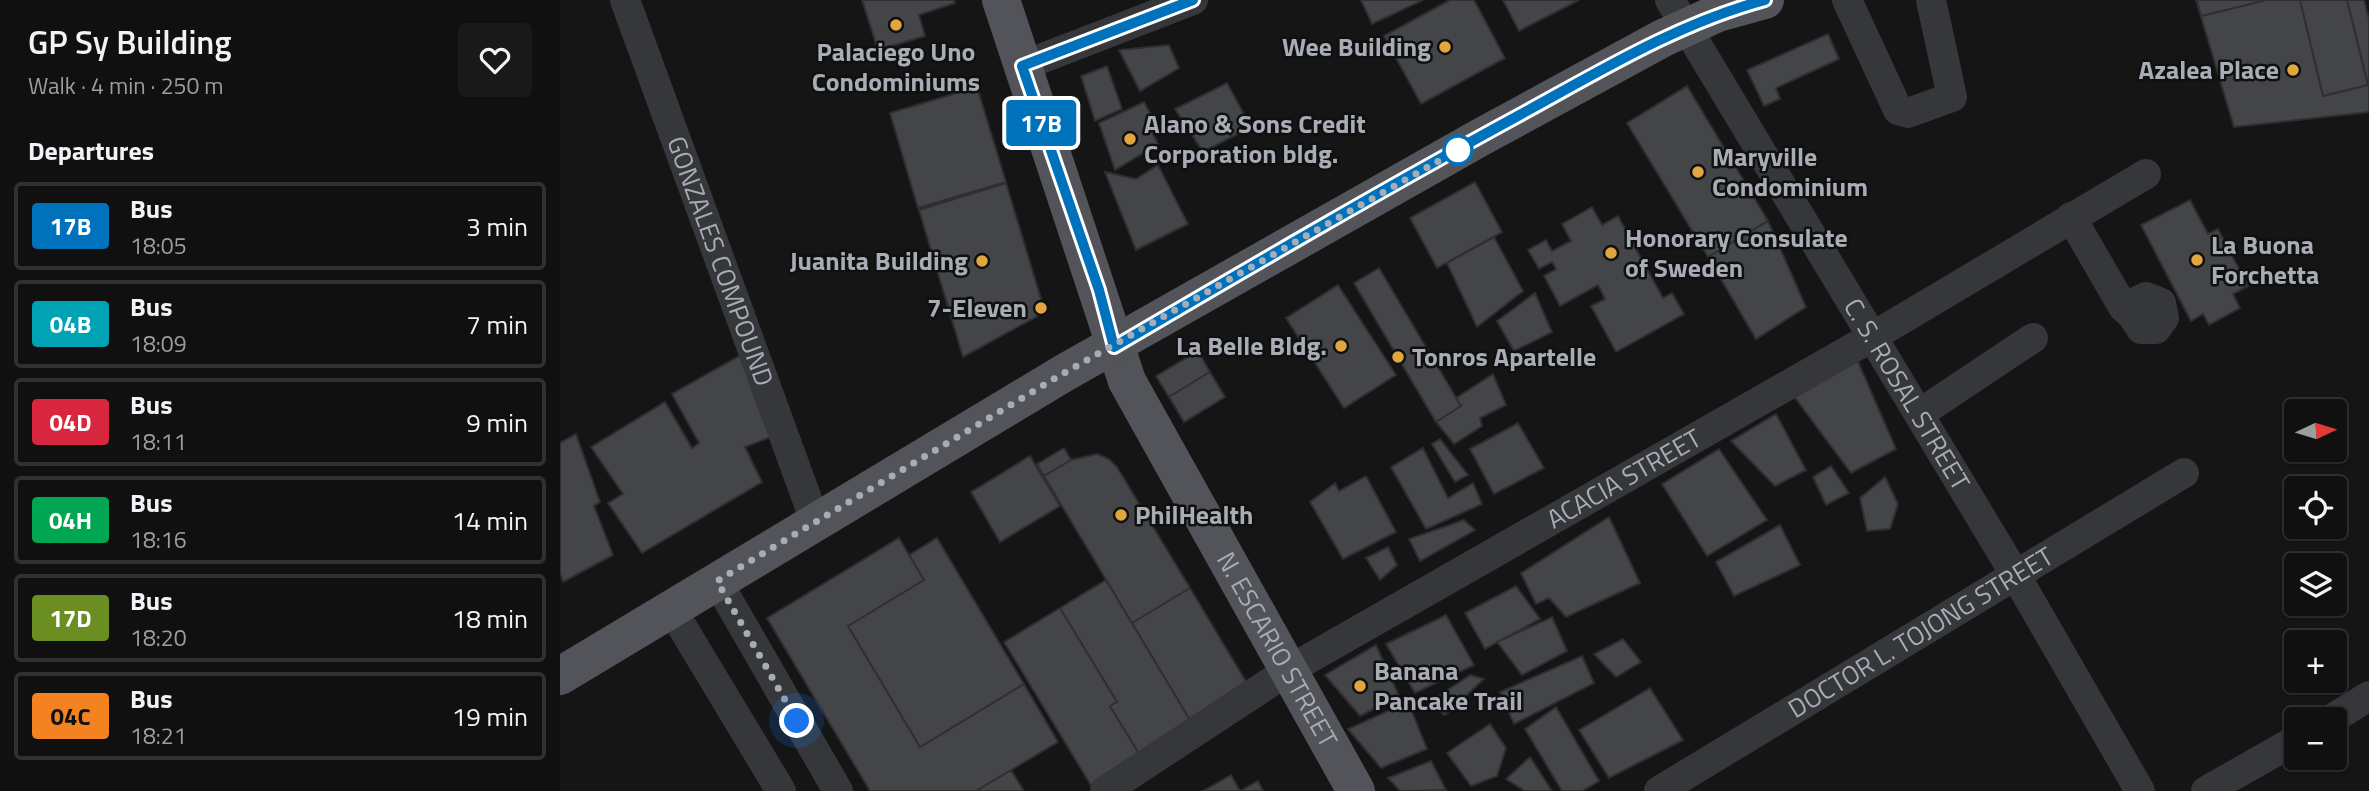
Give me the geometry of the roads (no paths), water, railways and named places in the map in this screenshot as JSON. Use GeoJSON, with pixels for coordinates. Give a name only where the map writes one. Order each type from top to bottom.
{"type":"FeatureCollection","features":[{"type":"Feature","properties":{"kind":"main road","name":"N. ESCARIO STREET"},"geometry":{"type":"LineString","coordinates":[[1001,0],[1127,381],[1356,791]]}},
{"type":"Feature","properties":{"kind":"main road"},"geometry":{"type":"LineString","coordinates":[[562,668],[672,610],[815,521],[1480,136],[1678,14],[1718,13],[1766,0]]}},
{"type":"Feature","properties":{"kind":"street","name":"GONZALES COMPOUND"},"geometry":{"type":"LineString","coordinates":[[625,0],[815,521]]}},
{"type":"Feature","properties":{"kind":"street"},"geometry":{"type":"LineString","coordinates":[[1022,66],[1193,0]]}},
{"type":"Feature","properties":{"kind":"street"},"geometry":{"type":"LineString","coordinates":[[1847,0],[1898,110],[1908,113],[1952,97],[1931,0]]}},
{"type":"Feature","properties":{"kind":"street","name":"C. S. ROSAL STREET"},"geometry":{"type":"LineString","coordinates":[[1678,14],[2016,576],[2140,791]]}},
{"type":"Feature","properties":{"kind":"street","name":"ACACIA STREET"},"geometry":{"type":"LineString","coordinates":[[1105,791],[1289,670],[1872,337],[2146,174]]}},
{"type":"Feature","properties":{"kind":"street"},"geometry":{"type":"LineString","coordinates":[[2071,217],[2123,307],[2132,315]]}},
{"type":"Feature","properties":{"kind":"street"},"geometry":{"type":"LineString","coordinates":[[1919,414],[2033,338]]}},
{"type":"Feature","properties":{"kind":"street","name":"DOCTOR L. TOJONG STREET"},"geometry":{"type":"LineString","coordinates":[[1659,791],[2184,473]]}},
{"type":"Feature","properties":{"kind":"street"},"geometry":{"type":"LineString","coordinates":[[717,581],[838,791]]}},
{"type":"Feature","properties":{"kind":"street"},"geometry":{"type":"LineString","coordinates":[[672,610],[781,791]]}},
{"type":"Feature","properties":{"kind":"street"},"geometry":{"type":"LineString","coordinates":[[2347,710],[2369,696]]}},
{"type":"Feature","properties":{"kind":"street"},"geometry":{"type":"LineString","coordinates":[[2206,791],[2284,747]]}},
{"type":"Feature","properties":{"kind":"place","name":"Palaciego Uno Condominiums"},"geometry":{"type":"Point","coordinates":[896,25]}},
{"type":"Feature","properties":{"kind":"place","name":"Wee Building"},"geometry":{"type":"Point","coordinates":[1445,47]}},
{"type":"Feature","properties":{"kind":"place","name":"Azalea Place"},"geometry":{"type":"Point","coordinates":[2293,70]}},
{"type":"Feature","properties":{"kind":"place","name":"Alano & Sons Credit Corporation bldg."},"geometry":{"type":"Point","coordinates":[1130,139]}},
{"type":"Feature","properties":{"kind":"place","name":"Maryville Condominium"},"geometry":{"type":"Point","coordinates":[1698,172]}},
{"type":"Feature","properties":{"kind":"place","name":"Honorary Consulate of Sweden"},"geometry":{"type":"Point","coordinates":[1611,253]}},
{"type":"Feature","properties":{"kind":"place","name":"La Buona Forchetta"},"geometry":{"type":"Point","coordinates":[2197,260]}},
{"type":"Feature","properties":{"kind":"place","name":"Juanita Building"},"geometry":{"type":"Point","coordinates":[982,261]}},
{"type":"Feature","properties":{"kind":"place","name":"7-Eleven"},"geometry":{"type":"Point","coordinates":[1041,308]}},
{"type":"Feature","properties":{"kind":"place","name":"La Belle Bldg."},"geometry":{"type":"Point","coordinates":[1341,346]}},
{"type":"Feature","properties":{"kind":"place","name":"Tonros Apartelle"},"geometry":{"type":"Point","coordinates":[1398,357]}},
{"type":"Feature","properties":{"kind":"place","name":"PhilHealth"},"geometry":{"type":"Point","coordinates":[1121,515]}},
{"type":"Feature","properties":{"kind":"place","name":"Banana Pancake Trail"},"geometry":{"type":"Point","coordinates":[1360,686]}}]}
